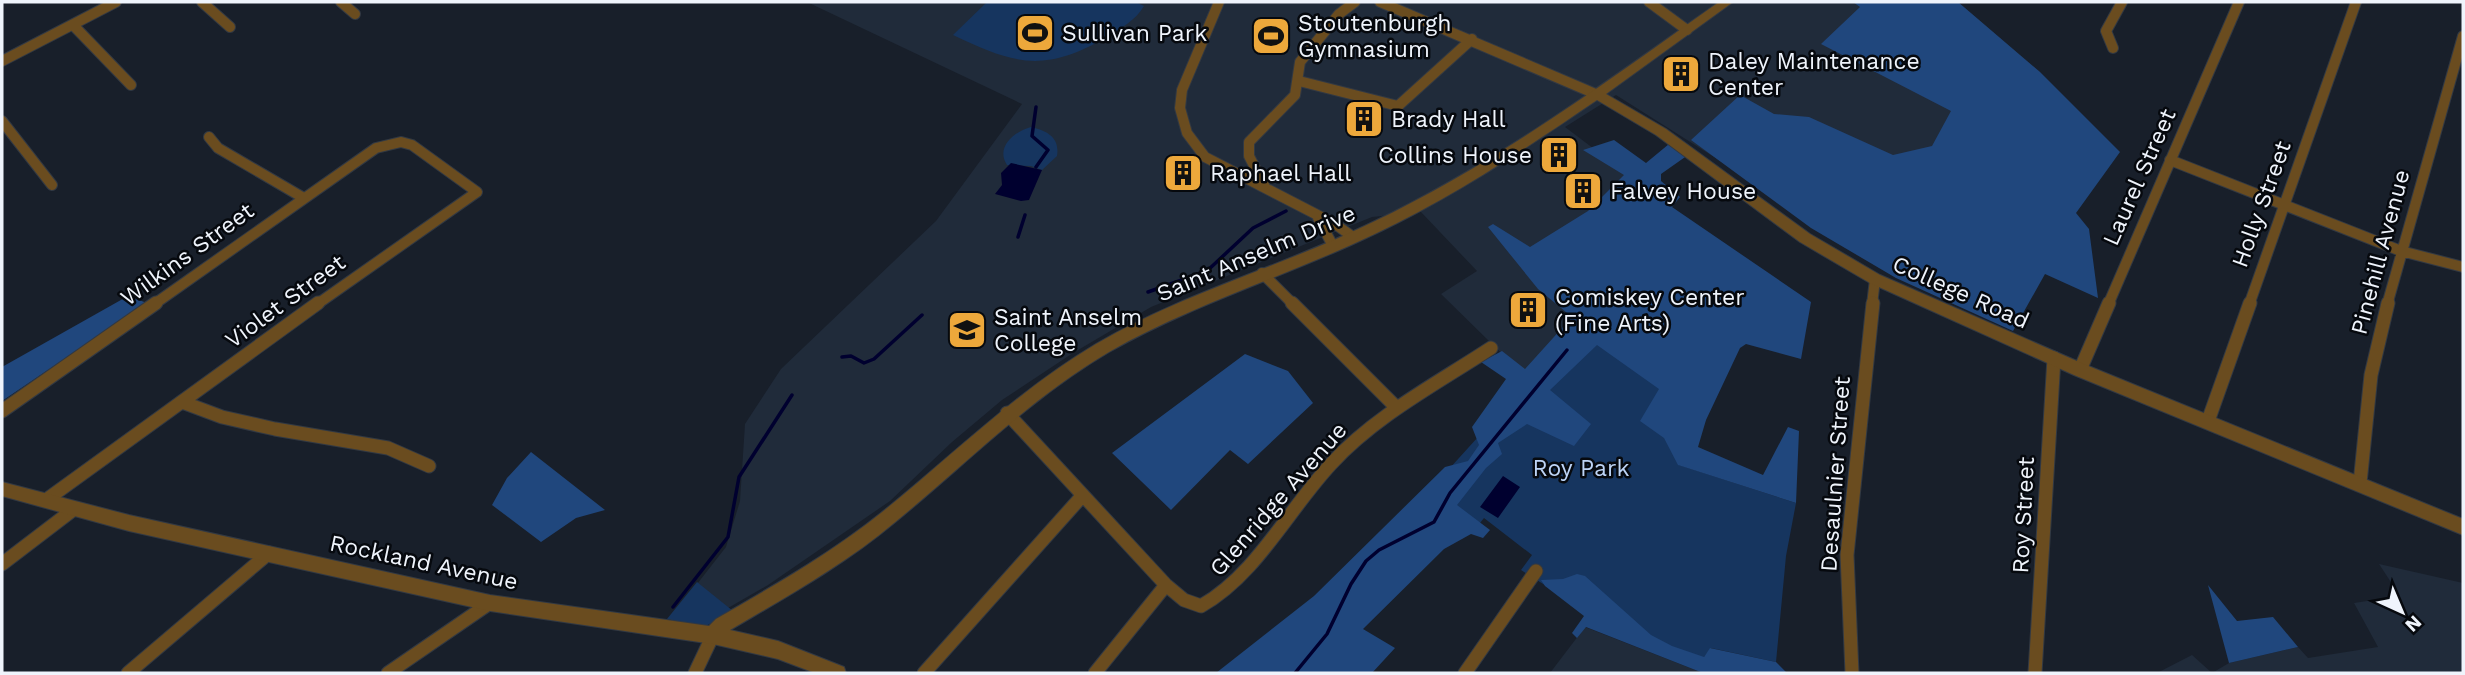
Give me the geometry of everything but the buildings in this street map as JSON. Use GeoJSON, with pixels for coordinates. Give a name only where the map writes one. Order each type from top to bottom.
{"type":"FeatureCollection","features":[{"type":"Feature","properties":{"kind":"street"},"geometry":{"type":"LineString","coordinates":[[2,61],[116,2]]}},
{"type":"Feature","properties":{"kind":"street"},"geometry":{"type":"LineString","coordinates":[[202,2],[230,27]]}},
{"type":"Feature","properties":{"kind":"street"},"geometry":{"type":"LineString","coordinates":[[341,2],[355,14]]}},
{"type":"Feature","properties":{"kind":"street"},"geometry":{"type":"LineString","coordinates":[[1219,2],[1187,74],[1181,96],[1181,115],[1186,133],[1202,154],[1341,227],[1353,237]]}},
{"type":"Feature","properties":{"kind":"street"},"geometry":{"type":"LineString","coordinates":[[1265,187],[1249,156],[1248,144],[1296,95],[1299,81],[1297,69],[1300,62],[1339,14],[1354,2]]}},
{"type":"Feature","properties":{"kind":"street","name":"College Road"},"geometry":{"type":"LineString","coordinates":[[1380,2],[1598,95],[1661,132],[1805,238],[1875,279],[2080,370],[2463,527]]}},
{"type":"Feature","properties":{"kind":"street"},"geometry":{"type":"LineString","coordinates":[[1649,2],[1687,30]]}},
{"type":"Feature","properties":{"kind":"street","name":"Saint Anselm Drive"},"geometry":{"type":"LineString","coordinates":[[713,635],[723,625],[804,578],[866,535],[1007,413],[1104,347],[1178,309],[1353,237],[1460,180],[1598,95],[1727,2]]}},
{"type":"Feature","properties":{"kind":"street"},"geometry":{"type":"LineString","coordinates":[[2113,48],[2106,31],[2122,2]]}},
{"type":"Feature","properties":{"kind":"street","name":"Laurel Street"},"geometry":{"type":"LineString","coordinates":[[2080,370],[2239,2]]}},
{"type":"Feature","properties":{"kind":"street","name":"Holly Street"},"geometry":{"type":"LineString","coordinates":[[2208,421],[2356,2]]}},
{"type":"Feature","properties":{"kind":"street"},"geometry":{"type":"LineString","coordinates":[[1405,12],[1414,3]]}},
{"type":"Feature","properties":{"kind":"street"},"geometry":{"type":"LineString","coordinates":[[73,24],[131,85]]}},
{"type":"Feature","properties":{"kind":"street","name":"Pinehill Avenue"},"geometry":{"type":"LineString","coordinates":[[2360,483],[2371,375],[2401,251],[2463,36]]}},
{"type":"Feature","properties":{"kind":"street"},"geometry":{"type":"LineString","coordinates":[[1299,81],[1398,106],[1472,39]]}},
{"type":"Feature","properties":{"kind":"street"},"geometry":{"type":"LineString","coordinates":[[2,121],[52,185]]}},
{"type":"Feature","properties":{"kind":"street"},"geometry":{"type":"LineString","coordinates":[[209,137],[218,148],[302,197]]}},
{"type":"Feature","properties":{"kind":"street","name":"Wilkins Street"},"geometry":{"type":"LineString","coordinates":[[2,411],[302,197],[376,148],[401,142]]}},
{"type":"Feature","properties":{"kind":"street","name":"Violet Street"},"geometry":{"type":"LineString","coordinates":[[46,500],[391,250],[477,192],[412,145],[401,142]]}},
{"type":"Feature","properties":{"kind":"street"},"geometry":{"type":"LineString","coordinates":[[2170,160],[2401,251],[2462,266],[2463,281]]}},
{"type":"Feature","properties":{"kind":"street"},"geometry":{"type":"LineString","coordinates":[[1318,217],[1332,246]]}},
{"type":"Feature","properties":{"kind":"street"},"geometry":{"type":"LineString","coordinates":[[1262,273],[1397,408]]}},
{"type":"Feature","properties":{"kind":"street","name":"Desaulnier Street"},"geometry":{"type":"LineString","coordinates":[[1852,673],[1847,555],[1875,279]]}},
{"type":"Feature","properties":{"kind":"street","name":"Glenridge Avenue"},"geometry":{"type":"LineString","coordinates":[[1007,413],[1166,585],[1192,604],[1201,606],[1219,598],[1330,465],[1397,408],[1491,348]]}},
{"type":"Feature","properties":{"kind":"street","name":"Roy Street"},"geometry":{"type":"LineString","coordinates":[[2035,673],[2054,358]]}},
{"type":"Feature","properties":{"kind":"street"},"geometry":{"type":"LineString","coordinates":[[182,402],[222,416],[275,429],[388,448],[429,466]]}},
{"type":"Feature","properties":{"kind":"street","name":"Rockland Avenue"},"geometry":{"type":"LineString","coordinates":[[2,489],[74,509],[490,603],[713,635],[778,650],[837,673]]}},
{"type":"Feature","properties":{"kind":"street"},"geometry":{"type":"LineString","coordinates":[[924,673],[1083,495]]}},
{"type":"Feature","properties":{"kind":"street"},"geometry":{"type":"LineString","coordinates":[[2,564],[74,509]]}},
{"type":"Feature","properties":{"kind":"street"},"geometry":{"type":"LineString","coordinates":[[128,673],[269,553]]}},
{"type":"Feature","properties":{"kind":"street"},"geometry":{"type":"LineString","coordinates":[[1465,673],[1536,571]]}},
{"type":"Feature","properties":{"kind":"street"},"geometry":{"type":"LineString","coordinates":[[1095,673],[1166,585]]}},
{"type":"Feature","properties":{"kind":"street"},"geometry":{"type":"LineString","coordinates":[[388,673],[490,603]]}},
{"type":"Feature","properties":{"kind":"street"},"geometry":{"type":"LineString","coordinates":[[695,673],[713,635]]}},
{"type":"Feature","properties":{"kind":"shaded area","name":"Saint Anselm College"},"geometry":{"type":"Polygon","coordinates":[[[807,2],[1958,2],[2040,72],[1831,231],[1616,95],[1565,127],[1667,204],[1533,384],[1441,294],[1477,271],[1421,212],[1372,217],[1151,307],[1073,353],[1002,400],[952,442],[890,501],[768,585],[702,623],[672,616],[726,547],[740,501],[745,424],[781,369],[936,221],[1022,104],[807,2]]]}},
{"type":"Feature","properties":{"kind":"shaded area"},"geometry":{"type":"Polygon","coordinates":[[[1853,2],[1958,2],[2040,72],[2120,152],[2076,213],[2089,229],[2098,298],[2045,274],[2013,331],[1896,278],[1811,228],[1691,140],[1740,95],[1774,114],[1809,117],[1893,155],[1932,146],[1951,111],[1821,44],[1860,7],[1853,2]]]}},
{"type":"Feature","properties":{"kind":"shaded area"},"geometry":{"type":"Polygon","coordinates":[[[1614,140],[1646,163],[1669,144],[1688,155],[1661,174],[1661,181],[1680,197],[1672,207],[1811,302],[1801,359],[1746,344],[1740,348],[1706,420],[1698,447],[1763,475],[1788,427],[1799,431],[1796,503],[1678,465],[1664,438],[1640,421],[1659,389],[1597,345],[1550,390],[1591,424],[1574,446],[1527,424],[1498,443],[1502,454],[1486,468],[1457,505],[1490,530],[1483,538],[1471,534],[1444,549],[1363,629],[1395,648],[1372,673],[1216,673],[1314,596],[1445,467],[1468,461],[1479,445],[1472,427],[1506,379],[1481,362],[1502,351],[1525,369],[1572,317],[1538,289],[1488,227],[1493,224],[1530,247],[1588,211],[1624,175],[1583,150],[1614,140]]]}},
{"type":"Feature","properties":{"kind":"shaded area"},"geometry":{"type":"Polygon","coordinates":[[[1011,163],[1042,170],[1029,200],[1021,201],[995,194],[1002,185],[1001,173],[1011,163]]]}},
{"type":"Feature","properties":{"kind":"shaded area"},"geometry":{"type":"Polygon","coordinates":[[[128,296],[147,303],[2,401],[2,367],[128,296]]]}},
{"type":"Feature","properties":{"kind":"shaded area"},"geometry":{"type":"Polygon","coordinates":[[[1245,354],[1288,371],[1313,403],[1248,464],[1230,450],[1171,510],[1112,453],[1245,354]]]}},
{"type":"Feature","properties":{"kind":"shaded area"},"geometry":{"type":"Polygon","coordinates":[[[531,452],[605,510],[576,518],[541,542],[492,505],[507,478],[531,452]]]}},
{"type":"Feature","properties":{"kind":"shaded area"},"geometry":{"type":"Polygon","coordinates":[[[1503,476],[1520,487],[1498,518],[1480,507],[1503,476]]]}},
{"type":"Feature","properties":{"kind":"shaded area"},"geometry":{"type":"Polygon","coordinates":[[[2379,564],[2463,583],[2463,673],[2212,673],[2229,663],[2298,647],[2308,658],[2378,647],[2354,603],[2400,596],[2379,564]]]}},
{"type":"Feature","properties":{"kind":"shaded area"},"geometry":{"type":"Polygon","coordinates":[[[1577,574],[1585,576],[1651,635],[1672,646],[1704,657],[1710,648],[1776,662],[1787,673],[1703,673],[1586,627],[1577,638],[1572,633],[1584,616],[1541,580],[1563,579],[1577,574]]]}},
{"type":"Feature","properties":{"kind":"shaded area"},"geometry":{"type":"Polygon","coordinates":[[[2208,585],[2237,621],[2273,617],[2298,647],[2229,663],[2208,585]]]}},
{"type":"Feature","properties":{"kind":"shaded area"},"geometry":{"type":"Polygon","coordinates":[[[1585,627],[1703,673],[1550,673],[1585,627]]]}},
{"type":"Feature","properties":{"kind":"shaded area"},"geometry":{"type":"Polygon","coordinates":[[[2192,655],[2212,673],[2157,673],[2192,655]]]}},
{"type":"Feature","properties":{"kind":"green space","name":"Sullivan Park"},"geometry":{"type":"Polygon","coordinates":[[[987,2],[1136,2],[1144,6],[1127,24],[1085,48],[1065,56],[1030,61],[995,53],[953,35],[987,2]]]}},
{"type":"Feature","properties":{"kind":"green space"},"geometry":{"type":"Polygon","coordinates":[[[1031,127],[1052,136],[1057,144],[1057,156],[1042,170],[1031,166],[1007,165],[1003,152],[1005,146],[1013,136],[1031,127]]]}},
{"type":"Feature","properties":{"kind":"green space","name":"Roy Park"},"geometry":{"type":"Polygon","coordinates":[[[1582,322],[1706,420],[1679,465],[1796,503],[1786,556],[1776,662],[1711,648],[1701,661],[1588,612],[1521,570],[1532,555],[1484,518],[1471,534],[1430,490],[1582,322]]]}},
{"type":"Feature","properties":{"kind":"green space"},"geometry":{"type":"Polygon","coordinates":[[[697,582],[733,611],[704,627],[667,619],[697,582]]]}},
{"type":"Feature","properties":{"kind":"waterway"},"geometry":{"type":"LineString","coordinates":[[1036,107],[1032,136],[1048,150],[1036,167]]}},
{"type":"Feature","properties":{"kind":"waterway"},"geometry":{"type":"LineString","coordinates":[[1148,292],[1207,271],[1253,228],[1286,211]]}},
{"type":"Feature","properties":{"kind":"waterway"},"geometry":{"type":"LineString","coordinates":[[1018,237],[1025,215]]}},
{"type":"Feature","properties":{"kind":"waterway"},"geometry":{"type":"LineString","coordinates":[[842,357],[851,356],[864,363],[874,359],[922,315]]}},
{"type":"Feature","properties":{"kind":"waterway"},"geometry":{"type":"LineString","coordinates":[[1295,673],[1327,634],[1351,584],[1366,561],[1379,550],[1434,522],[1450,493],[1567,350]]}},
{"type":"Feature","properties":{"kind":"waterway"},"geometry":{"type":"LineString","coordinates":[[673,607],[728,537],[739,477],[792,395]]}},
{"type":"Feature","properties":{"kind":"place","name":"Sullivan Park"},"geometry":{"type":"Point","coordinates":[1035,33]}},
{"type":"Feature","properties":{"kind":"place","name":"Stoutenburgh Gymnasium"},"geometry":{"type":"Point","coordinates":[1271,36]}},
{"type":"Feature","properties":{"kind":"place","name":"Daley Maintenance Center"},"geometry":{"type":"Point","coordinates":[1681,74]}},
{"type":"Feature","properties":{"kind":"place","name":"Brady Hall"},"geometry":{"type":"Point","coordinates":[1364,119]}},
{"type":"Feature","properties":{"kind":"place","name":"Collins House"},"geometry":{"type":"Point","coordinates":[1559,155]}},
{"type":"Feature","properties":{"kind":"place","name":"Raphael Hall"},"geometry":{"type":"Point","coordinates":[1183,173]}},
{"type":"Feature","properties":{"kind":"place","name":"Falvey House"},"geometry":{"type":"Point","coordinates":[1583,191]}},
{"type":"Feature","properties":{"kind":"place","name":"Comiskey Center (Fine Arts)"},"geometry":{"type":"Point","coordinates":[1528,310]}},
{"type":"Feature","properties":{"kind":"place","name":"Saint Anselm College"},"geometry":{"type":"Point","coordinates":[967,330]}}]}
